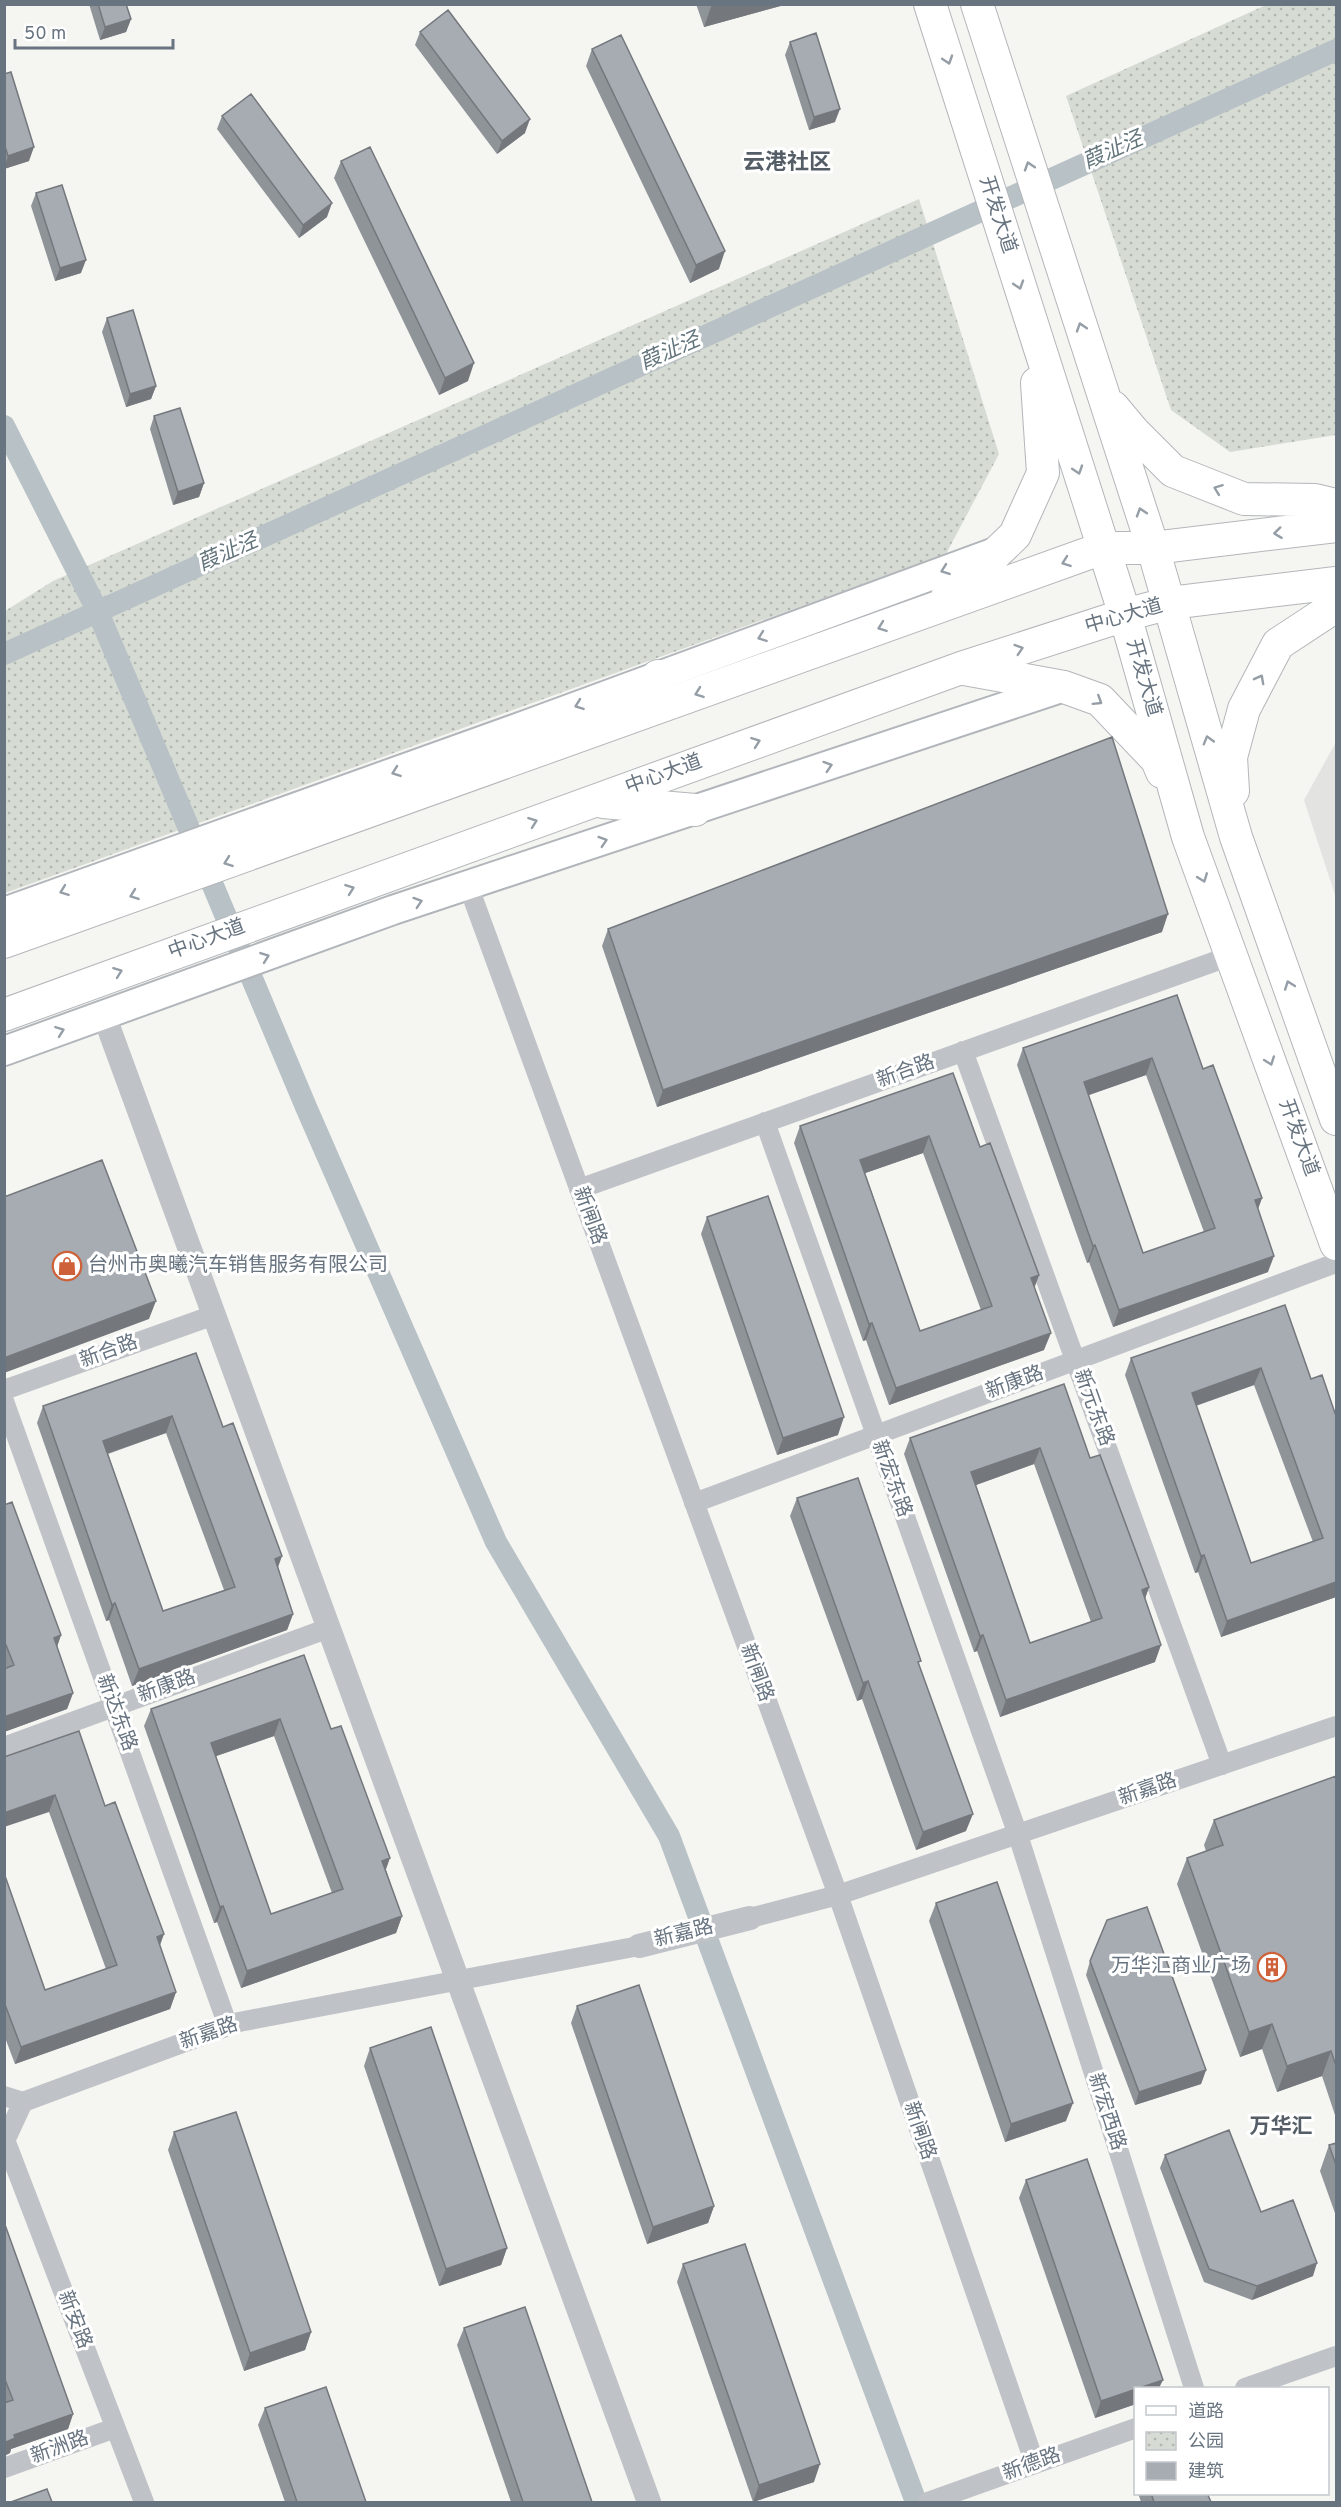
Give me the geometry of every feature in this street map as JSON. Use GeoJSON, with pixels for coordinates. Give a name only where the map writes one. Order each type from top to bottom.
{"type":"FeatureCollection","features":[{"type":"Feature","properties":{"kind":"main road","name":"开发大道"},"geometry":{"type":"LineString","coordinates":[[930,4],[1125,615],[1188,837],[1233,955],[1336,1244]]}},
{"type":"Feature","properties":{"kind":"main road"},"geometry":{"type":"LineString","coordinates":[[977,4],[1153,548],[1236,837],[1336,1119]]}},
{"type":"Feature","properties":{"kind":"main road"},"geometry":{"type":"LineString","coordinates":[[928,611],[968,580],[1015,535],[1043,473],[1031,322]]}},
{"type":"Feature","properties":{"kind":"main road"},"geometry":{"type":"LineString","coordinates":[[1103,393],[1133,431],[1173,471],[1244,499],[1315,500],[1336,505]]}},
{"type":"Feature","properties":{"kind":"main road"},"geometry":{"type":"LineString","coordinates":[[4,942],[184,863],[260,836],[606,726],[1103,548],[1153,548],[1336,526]]}},
{"type":"Feature","properties":{"kind":"main road"},"geometry":{"type":"LineString","coordinates":[[260,836],[658,676],[1000,550]]}},
{"type":"Feature","properties":{"kind":"main road","name":"中心大道"},"geometry":{"type":"LineString","coordinates":[[4,1015],[961,668],[1125,615],[1170,603],[1336,583]]}},
{"type":"Feature","properties":{"kind":"main road"},"geometry":{"type":"LineString","coordinates":[[1236,837],[1231,757],[1244,709],[1278,644],[1336,606]]}},
{"type":"Feature","properties":{"kind":"main road"},"geometry":{"type":"LineString","coordinates":[[961,668],[1065,687],[1100,700],[1157,759],[1188,837]]}},
{"type":"Feature","properties":{"kind":"main road"},"geometry":{"type":"LineString","coordinates":[[606,726],[658,676]]}},
{"type":"Feature","properties":{"kind":"main road"},"geometry":{"type":"LineString","coordinates":[[4,1051],[468,885],[1065,687]]}},
{"type":"Feature","properties":{"kind":"main road"},"geometry":{"type":"LineString","coordinates":[[593,801],[695,810]]}},
{"type":"Feature","properties":{"kind":"main road"},"geometry":{"type":"LineString","coordinates":[[4,912],[184,863]]}},
{"type":"Feature","properties":{"kind":"main road"},"geometry":{"type":"LineString","coordinates":[[4,1033],[36,1003]]}},
{"type":"Feature","properties":{"kind":"street","name":"新闸路"},"geometry":{"type":"LineString","coordinates":[[468,885],[837,1895],[1035,2464]]}},
{"type":"Feature","properties":{"kind":"street","name":"新合路"},"geometry":{"type":"LineString","coordinates":[[579,1189],[1233,955]]}},
{"type":"Feature","properties":{"kind":"street"},"geometry":{"type":"LineString","coordinates":[[104,1015],[649,2502]]}},
{"type":"Feature","properties":{"kind":"street","name":"新元东路"},"geometry":{"type":"LineString","coordinates":[[963,1051],[1222,1765]]}},
{"type":"Feature","properties":{"kind":"street","name":"新宏东路"},"geometry":{"type":"LineString","coordinates":[[765,1122],[1018,1835]]}},
{"type":"Feature","properties":{"kind":"street","name":"新康路"},"geometry":{"type":"LineString","coordinates":[[694,1503],[1336,1263]]}},
{"type":"Feature","properties":{"kind":"street","name":"新合路"},"geometry":{"type":"LineString","coordinates":[[4,1390],[214,1315]]}},
{"type":"Feature","properties":{"kind":"street","name":"新达东路"},"geometry":{"type":"LineString","coordinates":[[4,1401],[228,2026]]}},
{"type":"Feature","properties":{"kind":"street","name":"新康路"},"geometry":{"type":"LineString","coordinates":[[4,1747],[329,1628]]}},
{"type":"Feature","properties":{"kind":"street","name":"新嘉路"},"geometry":{"type":"LineString","coordinates":[[5,2141],[14,2099],[228,2026],[639,1946],[837,1895],[1336,1726]]}},
{"type":"Feature","properties":{"kind":"street","name":"新宏西路"},"geometry":{"type":"LineString","coordinates":[[1018,1835],[1194,2387]]}},
{"type":"Feature","properties":{"kind":"street","name":"新安路"},"geometry":{"type":"LineString","coordinates":[[5,2141],[144,2502]]}},
{"type":"Feature","properties":{"kind":"street"},"geometry":{"type":"LineString","coordinates":[[1248,2387],[1336,2356]]}},
{"type":"Feature","properties":{"kind":"street","name":"新洲路"},"geometry":{"type":"LineString","coordinates":[[4,2468],[115,2428]]}},
{"type":"Feature","properties":{"kind":"street","name":"新德路"},"geometry":{"type":"LineString","coordinates":[[928,2502],[1134,2429]]}},
{"type":"Feature","properties":{"kind":"shaded area"},"geometry":{"type":"Polygon","coordinates":[[[1336,742],[1336,898],[1304,800],[1336,742]]]}},
{"type":"Feature","properties":{"kind":"green space"},"geometry":{"type":"Polygon","coordinates":[[[1268,4],[1336,5],[1336,435],[1230,452],[1171,410],[1066,96],[1268,4]]]}},
{"type":"Feature","properties":{"kind":"green space"},"geometry":{"type":"Polygon","coordinates":[[[919,199],[999,454],[946,554],[5,893],[5,611],[53,581],[919,199]]]}},
{"type":"Feature","properties":{"kind":"building"},"geometry":{"type":"Polygon","coordinates":[[[98,4],[126,4],[131,19],[105,27],[98,4]]]}},
{"type":"Feature","properties":{"kind":"building"},"geometry":{"type":"Polygon","coordinates":[[[448,10],[530,119],[502,141],[420,32],[448,10]]]}},
{"type":"Feature","properties":{"kind":"building"},"geometry":{"type":"Polygon","coordinates":[[[816,33],[840,109],[814,117],[790,42],[816,33]]]}},
{"type":"Feature","properties":{"kind":"building"},"geometry":{"type":"Polygon","coordinates":[[[621,35],[725,251],[696,265],[592,49],[621,35]]]}},
{"type":"Feature","properties":{"kind":"building"},"geometry":{"type":"Polygon","coordinates":[[[11,72],[34,147],[8,156],[4,143],[4,74],[11,72]]]}},
{"type":"Feature","properties":{"kind":"building"},"geometry":{"type":"Polygon","coordinates":[[[251,94],[332,203],[303,225],[222,116],[251,94]]]}},
{"type":"Feature","properties":{"kind":"building"},"geometry":{"type":"Polygon","coordinates":[[[370,147],[474,363],[445,378],[341,161],[370,147]]]}},
{"type":"Feature","properties":{"kind":"building"},"geometry":{"type":"Polygon","coordinates":[[[62,185],[86,260],[60,268],[36,193],[62,185]]]}},
{"type":"Feature","properties":{"kind":"building"},"geometry":{"type":"Polygon","coordinates":[[[133,310],[156,386],[130,394],[107,318],[133,310]]]}},
{"type":"Feature","properties":{"kind":"building"},"geometry":{"type":"Polygon","coordinates":[[[180,408],[204,483],[178,492],[154,416],[180,408]]]}},
{"type":"Feature","properties":{"kind":"building"},"geometry":{"type":"Polygon","coordinates":[[[1112,737],[1168,914],[663,1090],[608,929],[1112,737]]]}},
{"type":"Feature","properties":{"kind":"building"},"geometry":{"type":"Polygon","coordinates":[[[1177,995],[1203,1069],[1213,1065],[1262,1198],[1255,1200],[1274,1256],[1119,1310],[1095,1245],[1093,1246],[1023,1048],[1177,995]],[[1152,1058],[1084,1082],[1143,1253],[1215,1228],[1152,1058]]]}},
{"type":"Feature","properties":{"kind":"building"},"geometry":{"type":"Polygon","coordinates":[[[953,1073],[980,1147],[990,1143],[1039,1275],[1031,1278],[1051,1333],[896,1388],[872,1323],[869,1324],[800,1126],[953,1073]],[[929,1136],[860,1160],[920,1331],[992,1306],[929,1136]]]}},
{"type":"Feature","properties":{"kind":"building","name":"台州市奥曦汽车销售服务有限公司"},"geometry":{"type":"Polygon","coordinates":[[[102,1160],[156,1301],[4,1358],[4,1197],[102,1160]]]}},
{"type":"Feature","properties":{"kind":"building"},"geometry":{"type":"Polygon","coordinates":[[[768,1196],[844,1417],[783,1438],[707,1217],[768,1196]]]}},
{"type":"Feature","properties":{"kind":"building"},"geometry":{"type":"Polygon","coordinates":[[[1285,1305],[1311,1379],[1322,1375],[1336,1416],[1336,1582],[1227,1621],[1204,1555],[1201,1556],[1131,1358],[1285,1305]],[[1261,1368],[1192,1393],[1251,1563],[1323,1538],[1261,1368]]]}},
{"type":"Feature","properties":{"kind":"building"},"geometry":{"type":"Polygon","coordinates":[[[196,1353],[223,1427],[233,1423],[282,1556],[275,1559],[293,1614],[139,1669],[115,1603],[112,1605],[43,1406],[196,1353]],[[172,1416],[103,1441],[163,1611],[235,1587],[172,1416]]]}},
{"type":"Feature","properties":{"kind":"building"},"geometry":{"type":"Polygon","coordinates":[[[1064,1384],[1090,1458],[1100,1455],[1149,1587],[1142,1590],[1161,1645],[1006,1700],[983,1635],[980,1636],[910,1438],[1064,1384]],[[1040,1448],[971,1472],[1030,1643],[1102,1618],[1040,1448]]]}},
{"type":"Feature","properties":{"kind":"building"},"geometry":{"type":"Polygon","coordinates":[[[858,1478],[921,1661],[918,1662],[973,1814],[923,1832],[868,1681],[863,1683],[797,1498],[858,1478]]]}},
{"type":"Feature","properties":{"kind":"building"},"geometry":{"type":"Polygon","coordinates":[[[12,1502],[61,1635],[54,1638],[73,1693],[4,1717],[4,1669],[14,1665],[4,1640],[4,1505],[12,1502]]]}},
{"type":"Feature","properties":{"kind":"building"},"geometry":{"type":"Polygon","coordinates":[[[304,1655],[331,1729],[341,1726],[390,1858],[382,1861],[402,1916],[247,1971],[223,1906],[220,1907],[151,1709],[304,1655]],[[280,1719],[211,1743],[271,1914],[343,1889],[280,1719]]]}},
{"type":"Feature","properties":{"kind":"building"},"geometry":{"type":"Polygon","coordinates":[[[79,1731],[105,1806],[115,1802],[164,1934],[157,1937],[176,1992],[21,2047],[4,2002],[4,1873],[45,1990],[117,1965],[55,1795],[4,1813],[4,1757],[79,1731]]]}},
{"type":"Feature","properties":{"kind":"building","name":"万华汇商业广场"},"geometry":{"type":"Polygon","coordinates":[[[1336,1776],[1336,2066],[1331,2051],[1287,2066],[1272,2024],[1249,2032],[1187,1858],[1223,1845],[1214,1820],[1336,1776]]]}},
{"type":"Feature","properties":{"kind":"building"},"geometry":{"type":"Polygon","coordinates":[[[997,1882],[1073,2103],[1011,2124],[936,1903],[997,1882]]]}},
{"type":"Feature","properties":{"kind":"building"},"geometry":{"type":"Polygon","coordinates":[[[1147,1907],[1206,2070],[1139,2092],[1090,1961],[1107,1920],[1147,1907]]]}},
{"type":"Feature","properties":{"kind":"building"},"geometry":{"type":"Polygon","coordinates":[[[639,1985],[714,2206],[653,2227],[577,2006],[639,1985]]]}},
{"type":"Feature","properties":{"kind":"building"},"geometry":{"type":"Polygon","coordinates":[[[431,2027],[507,2248],[446,2269],[370,2048],[431,2027]]]}},
{"type":"Feature","properties":{"kind":"building"},"geometry":{"type":"Polygon","coordinates":[[[236,2112],[311,2332],[250,2353],[174,2132],[236,2112]]]}},
{"type":"Feature","properties":{"kind":"building"},"geometry":{"type":"Polygon","coordinates":[[[1229,2130],[1261,2212],[1293,2200],[1317,2263],[1257,2286],[1209,2269],[1165,2155],[1229,2130]]]}},
{"type":"Feature","properties":{"kind":"building"},"geometry":{"type":"Polygon","coordinates":[[[1336,2143],[1336,2165],[1329,2145],[1336,2143]]]}},
{"type":"Feature","properties":{"kind":"building"},"geometry":{"type":"Polygon","coordinates":[[[1087,2159],[1163,2380],[1142,2387],[1134,2387],[1134,2390],[1101,2401],[1026,2180],[1087,2159]]]}},
{"type":"Feature","properties":{"kind":"building"},"geometry":{"type":"Polygon","coordinates":[[[4,2222],[73,2414],[14,2435],[15,2438],[4,2443],[4,2403],[13,2400],[4,2377],[4,2222]]]}},
{"type":"Feature","properties":{"kind":"building"},"geometry":{"type":"Polygon","coordinates":[[[745,2244],[820,2464],[759,2485],[683,2264],[745,2244]]]}},
{"type":"Feature","properties":{"kind":"building"},"geometry":{"type":"Polygon","coordinates":[[[525,2307],[592,2502],[523,2502],[464,2328],[525,2307]]]}},
{"type":"Feature","properties":{"kind":"building"},"geometry":{"type":"Polygon","coordinates":[[[326,2387],[366,2502],[297,2502],[265,2408],[326,2387]]]}},
{"type":"Feature","properties":{"kind":"building"},"geometry":{"type":"Polygon","coordinates":[[[47,2489],[52,2502],[11,2502],[47,2489]]]}},
{"type":"Feature","properties":{"kind":"building"},"geometry":{"type":"Polygon","coordinates":[[[1152,2495],[1208,2495],[1211,2502],[1154,2502],[1152,2495]]]}},
{"type":"Feature","properties":{"kind":"waterway","name":"葭沚泾"},"geometry":{"type":"LineString","coordinates":[[4,654],[1336,50]]}},
{"type":"Feature","properties":{"kind":"waterway"},"geometry":{"type":"LineString","coordinates":[[4,426],[98,612],[306,1107],[496,1542],[669,1836],[916,2502]]}},
{"type":"Feature","properties":{"kind":"place","name":"台州市奥曦汽车销售服务有限公司"},"geometry":{"type":"Point","coordinates":[67,1266]}},
{"type":"Feature","properties":{"kind":"place","name":"万华汇商业广场"},"geometry":{"type":"Point","coordinates":[1272,1967]}},
{"type":"Feature","properties":{"kind":"district","name":"云港社区"},"geometry":{"type":"Point","coordinates":[787,163]}},
{"type":"Feature","properties":{"kind":"district","name":"万华汇"},"geometry":{"type":"Point","coordinates":[1281,2127]}}]}
